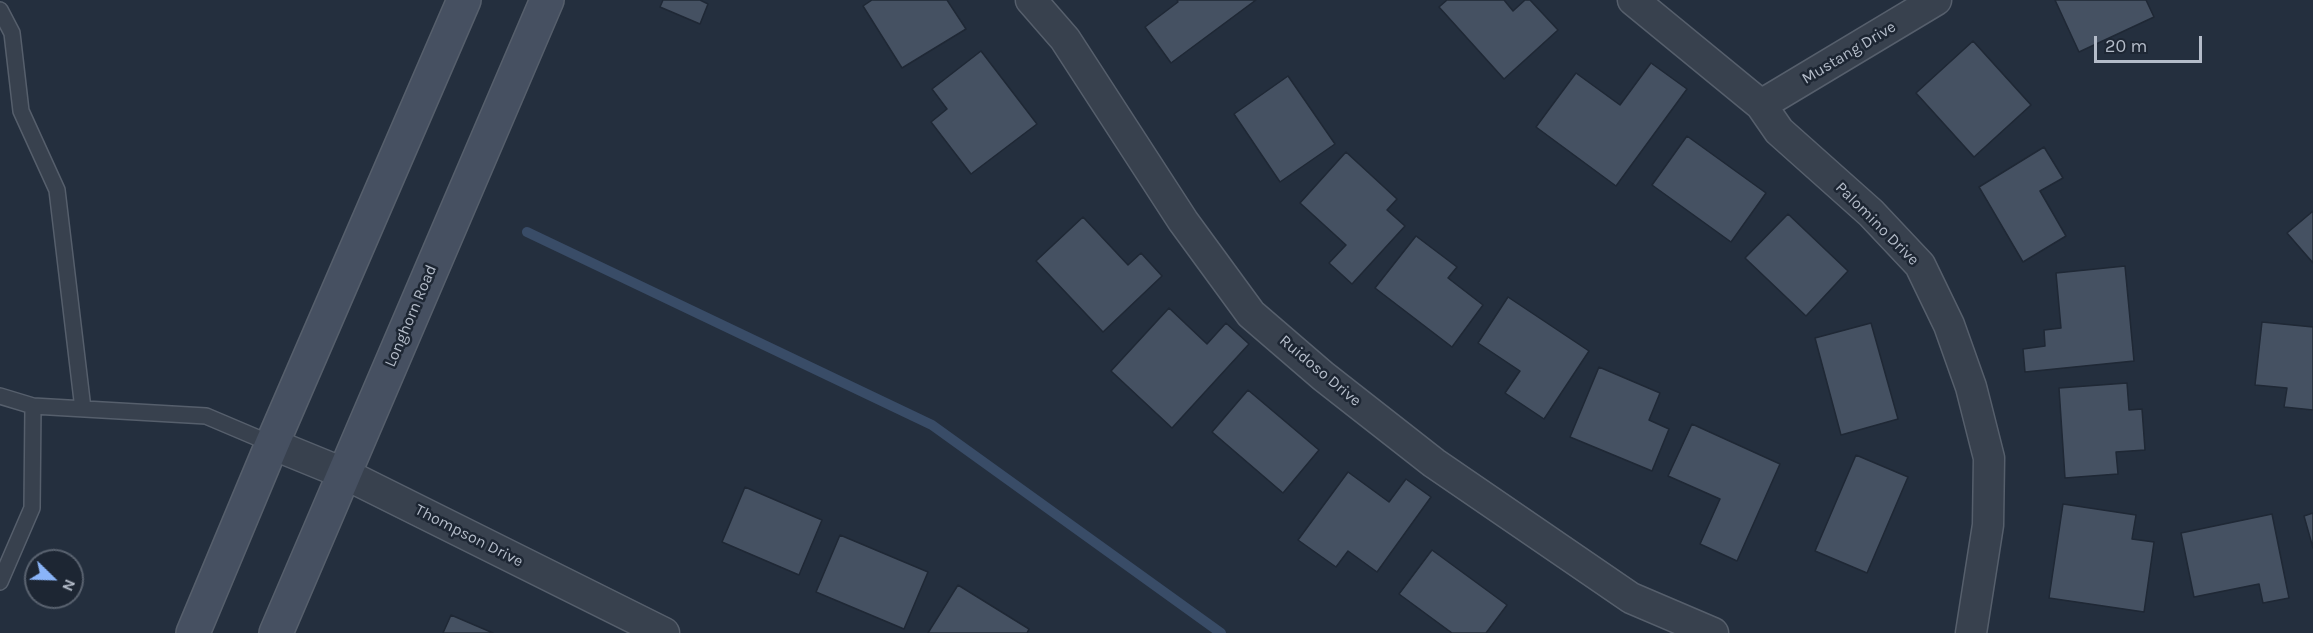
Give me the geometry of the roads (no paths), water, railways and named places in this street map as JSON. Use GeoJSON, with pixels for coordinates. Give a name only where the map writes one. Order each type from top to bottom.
{"type":"FeatureCollection","features":[{"type":"Feature","properties":{"kind":"main road"},"geometry":{"type":"LineString","coordinates":[[193,633],[464,0]]}},
{"type":"Feature","properties":{"kind":"main road","name":"Longhorn Road"},"geometry":{"type":"LineString","coordinates":[[276,633],[547,0]]}},
{"type":"Feature","properties":{"kind":"street","name":"Ruidoso Drive"},"geometry":{"type":"LineString","coordinates":[[1031,0],[1065,39],[1183,220],[1251,314],[1323,376],[1444,470],[1631,598],[1713,633]]}},
{"type":"Feature","properties":{"kind":"street","name":"Palomino Drive"},"geometry":{"type":"LineString","coordinates":[[1633,0],[1761,105],[1779,131],[1871,213],[1920,265],[1949,325],[1971,387],[1989,458],[1988,525],[1971,633]]}},
{"type":"Feature","properties":{"kind":"street","name":"Mustang Drive"},"geometry":{"type":"LineString","coordinates":[[1761,105],[1936,0]]}},
{"type":"Feature","properties":{"kind":"street","name":"Thompson Drive"},"geometry":{"type":"LineString","coordinates":[[272,444],[344,473],[660,632]]}},
{"type":"Feature","properties":{"kind":"lane"},"geometry":{"type":"LineString","coordinates":[[0,10],[12,33],[21,111],[57,190],[83,409]]}},
{"type":"Feature","properties":{"kind":"lane"},"geometry":{"type":"LineString","coordinates":[[0,396],[33,406],[206,416],[272,444]]}},
{"type":"Feature","properties":{"kind":"lane"},"geometry":{"type":"LineString","coordinates":[[0,582],[32,508],[33,406]]}},
{"type":"Feature","properties":{"kind":"waterway"},"geometry":{"type":"LineString","coordinates":[[527,232],[932,425],[1221,633]]}}]}
